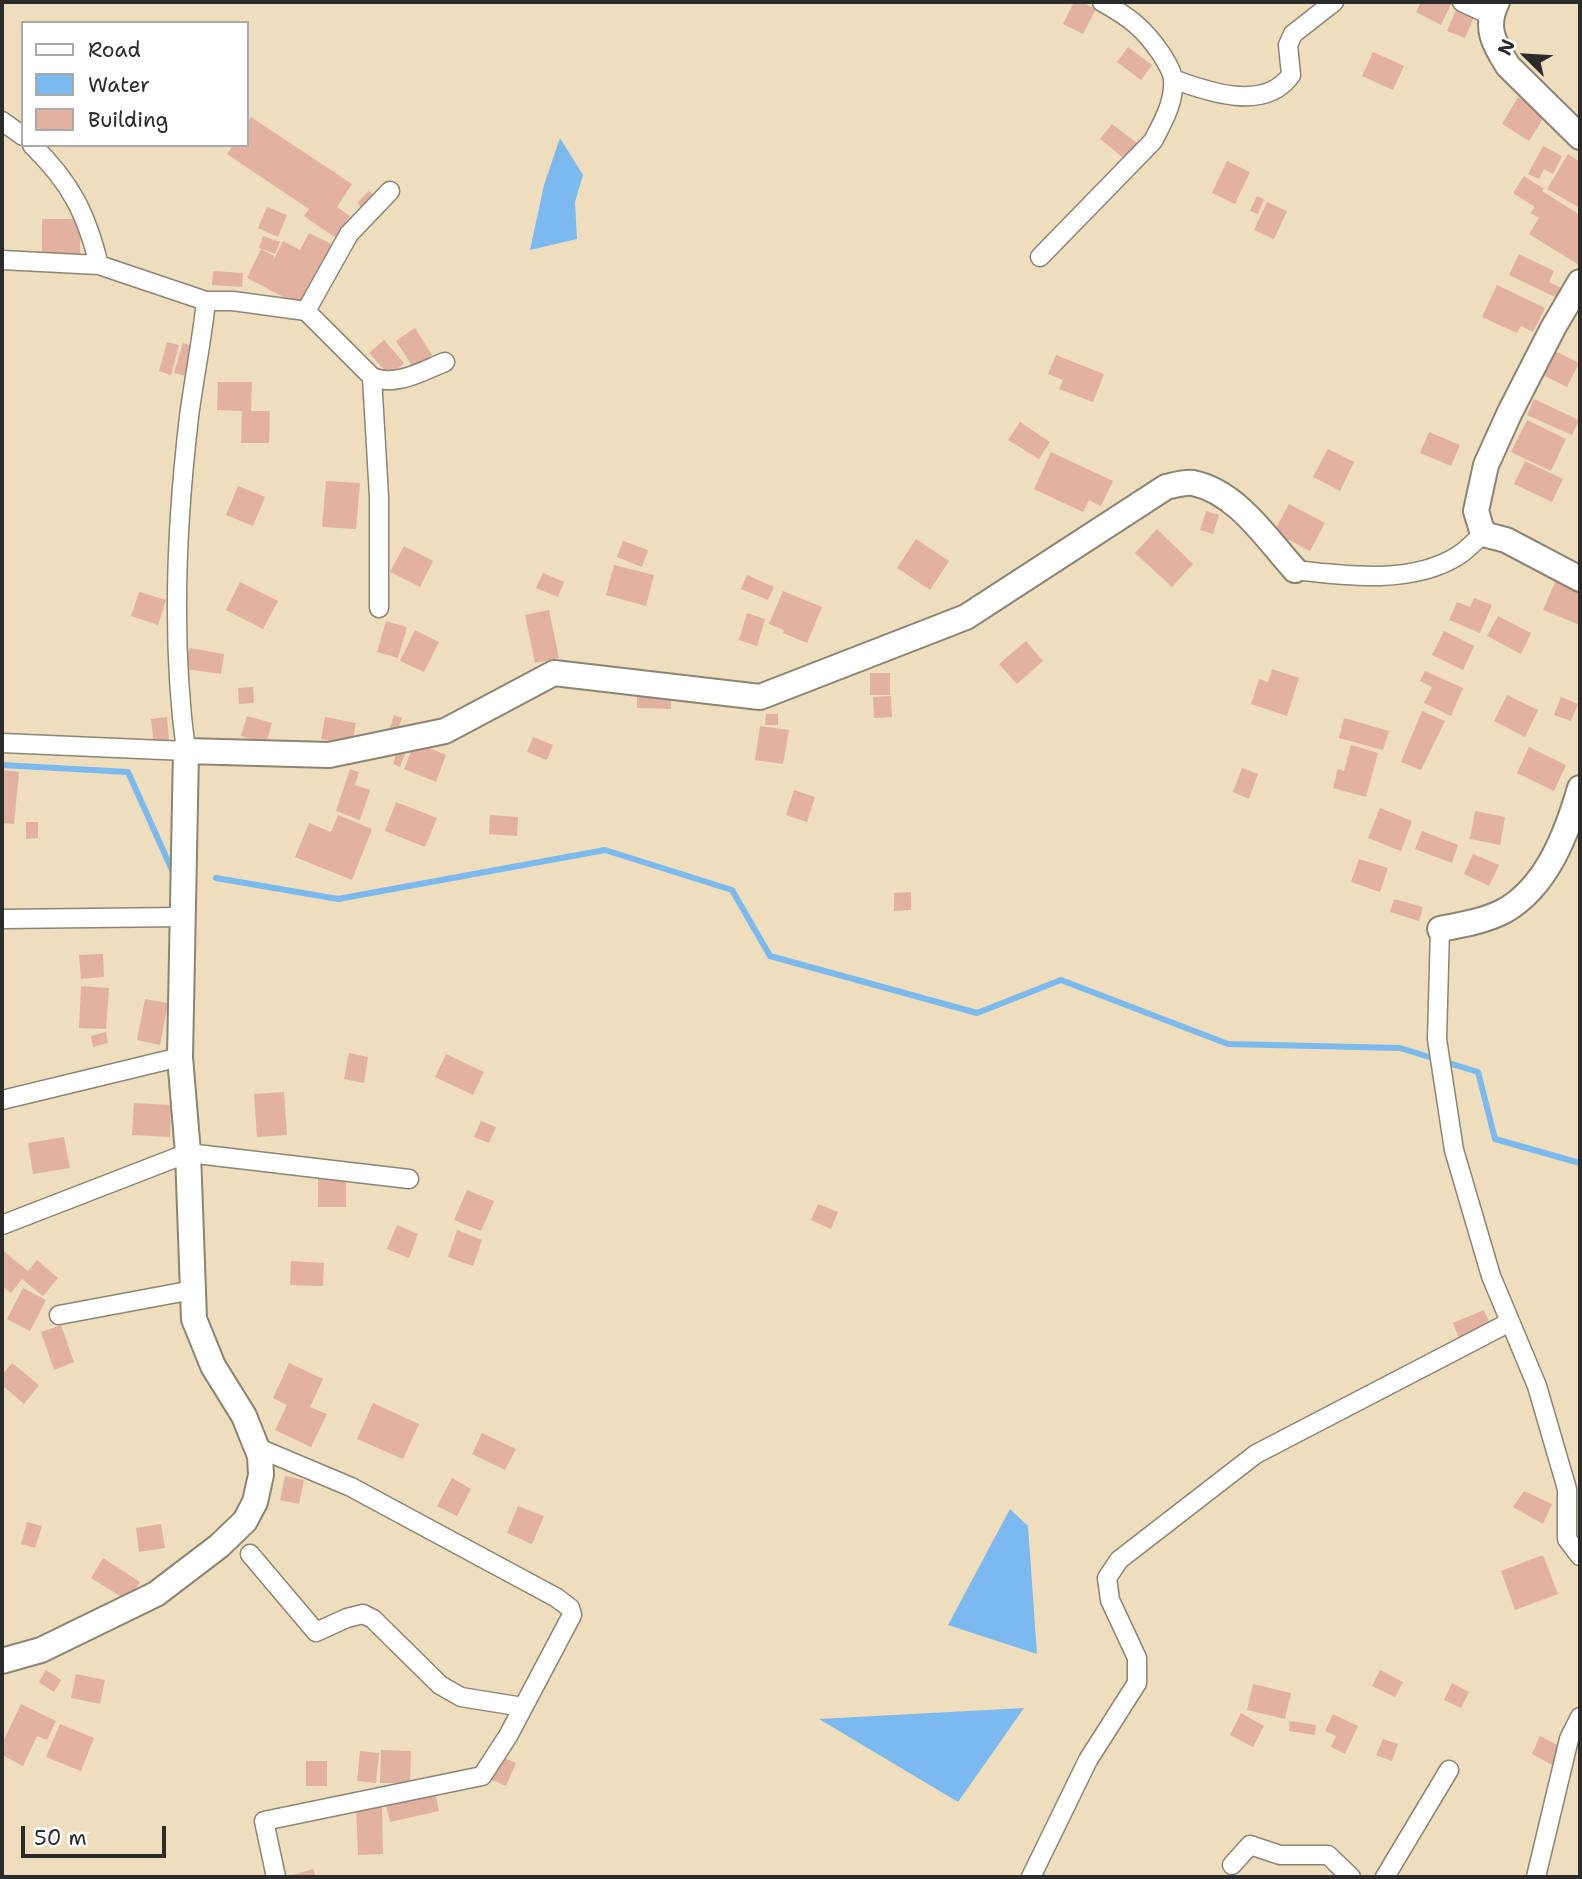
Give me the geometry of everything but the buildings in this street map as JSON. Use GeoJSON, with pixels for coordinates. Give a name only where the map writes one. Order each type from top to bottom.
{"type":"FeatureCollection","features":[{"type":"Feature","properties":{"kind":"street"},"geometry":{"type":"LineString","coordinates":[[1040,257],[1153,141],[1166,118],[1172,94],[1173,79],[1170,67],[1148,34],[1128,16],[1102,2]]}},
{"type":"Feature","properties":{"kind":"street"},"geometry":{"type":"LineString","coordinates":[[1173,79],[1226,96],[1251,96],[1283,87],[1292,75],[1288,45],[1293,34],[1334,2]]}},
{"type":"Feature","properties":{"kind":"street"},"geometry":{"type":"LineString","coordinates":[[1462,2],[1494,8],[1492,34],[1508,66],[1580,137]]}},
{"type":"Feature","properties":{"kind":"street"},"geometry":{"type":"LineString","coordinates":[[2,121],[21,135]]}},
{"type":"Feature","properties":{"kind":"street"},"geometry":{"type":"LineString","coordinates":[[34,147],[68,184],[91,230],[99,265]]}},
{"type":"Feature","properties":{"kind":"street"},"geometry":{"type":"LineString","coordinates":[[306,311],[349,234],[390,191]]}},
{"type":"Feature","properties":{"kind":"street"},"geometry":{"type":"LineString","coordinates":[[2,260],[99,265],[206,301],[233,301],[306,311],[372,377],[384,382],[405,379],[446,362]]}},
{"type":"Feature","properties":{"kind":"street"},"geometry":{"type":"LineString","coordinates":[[1483,534],[1476,511],[1486,465],[1553,328],[1580,282]]}},
{"type":"Feature","properties":{"kind":"street"},"geometry":{"type":"LineString","coordinates":[[2,1661],[41,1650],[156,1594],[219,1546],[245,1521],[254,1502],[261,1475],[260,1456],[244,1416],[213,1366],[194,1319],[188,1153],[180,1057],[186,751],[179,700],[176,636],[182,498],[206,301]]}},
{"type":"Feature","properties":{"kind":"street"},"geometry":{"type":"LineString","coordinates":[[372,377],[379,497],[379,608]]}},
{"type":"Feature","properties":{"kind":"street"},"geometry":{"type":"LineString","coordinates":[[2,743],[329,755],[445,731],[554,673],[760,697],[967,617],[1166,487],[1191,482],[1219,491],[1246,515],[1296,570],[1351,577],[1393,575],[1437,566],[1459,555],[1483,534]]}},
{"type":"Feature","properties":{"kind":"street"},"geometry":{"type":"LineString","coordinates":[[1483,534],[1506,540],[1580,579]]}},
{"type":"Feature","properties":{"kind":"street"},"geometry":{"type":"LineString","coordinates":[[1580,788],[1571,821],[1554,856],[1532,887],[1504,911],[1440,929],[1438,1046],[1454,1150],[1491,1276],[1537,1386],[1567,1489],[1567,1538],[1580,1556]]}},
{"type":"Feature","properties":{"kind":"street"},"geometry":{"type":"LineString","coordinates":[[2,919],[182,916]]}},
{"type":"Feature","properties":{"kind":"street"},"geometry":{"type":"LineString","coordinates":[[2,1100],[180,1057]]}},
{"type":"Feature","properties":{"kind":"street"},"geometry":{"type":"LineString","coordinates":[[2,1225],[188,1153],[409,1179]]}},
{"type":"Feature","properties":{"kind":"street"},"geometry":{"type":"LineString","coordinates":[[59,1315],[192,1290]]}},
{"type":"Feature","properties":{"kind":"street"},"geometry":{"type":"LineString","coordinates":[[1031,1877],[1088,1760],[1138,1682],[1137,1658],[1110,1600],[1107,1578],[1119,1560],[1256,1454],[1510,1322]]}},
{"type":"Feature","properties":{"kind":"street"},"geometry":{"type":"LineString","coordinates":[[256,1447],[351,1487],[557,1598],[570,1608],[572,1615],[523,1707],[482,1776],[264,1821],[276,1877]]}},
{"type":"Feature","properties":{"kind":"street"},"geometry":{"type":"LineString","coordinates":[[250,1554],[316,1632],[363,1614],[373,1619],[440,1685],[461,1697],[523,1707]]}},
{"type":"Feature","properties":{"kind":"street"},"geometry":{"type":"LineString","coordinates":[[1536,1877],[1569,1739],[1580,1717]]}},
{"type":"Feature","properties":{"kind":"street"},"geometry":{"type":"LineString","coordinates":[[1385,1877],[1449,1770]]}},
{"type":"Feature","properties":{"kind":"street"},"geometry":{"type":"LineString","coordinates":[[1233,1865],[1250,1845],[1280,1855],[1328,1855],[1351,1877]]}},
{"type":"Feature","properties":{"kind":"water"},"geometry":{"type":"Polygon","coordinates":[[[560,138],[583,175],[575,202],[577,239],[530,250],[544,185],[560,138]]]}},
{"type":"Feature","properties":{"kind":"water"},"geometry":{"type":"Polygon","coordinates":[[[1010,1509],[1028,1526],[1037,1654],[948,1625],[1010,1509]]]}},
{"type":"Feature","properties":{"kind":"water"},"geometry":{"type":"Polygon","coordinates":[[[1024,1708],[958,1802],[819,1719],[1024,1708]]]}},
{"type":"Feature","properties":{"kind":"waterway"},"geometry":{"type":"LineString","coordinates":[[2,765],[128,772],[172,870]]}},
{"type":"Feature","properties":{"kind":"waterway"},"geometry":{"type":"LineString","coordinates":[[216,878],[338,899],[605,850],[732,890],[770,956],[977,1013],[1061,980],[1228,1044],[1400,1048],[1478,1072],[1495,1139],[1580,1163]]}}]}
